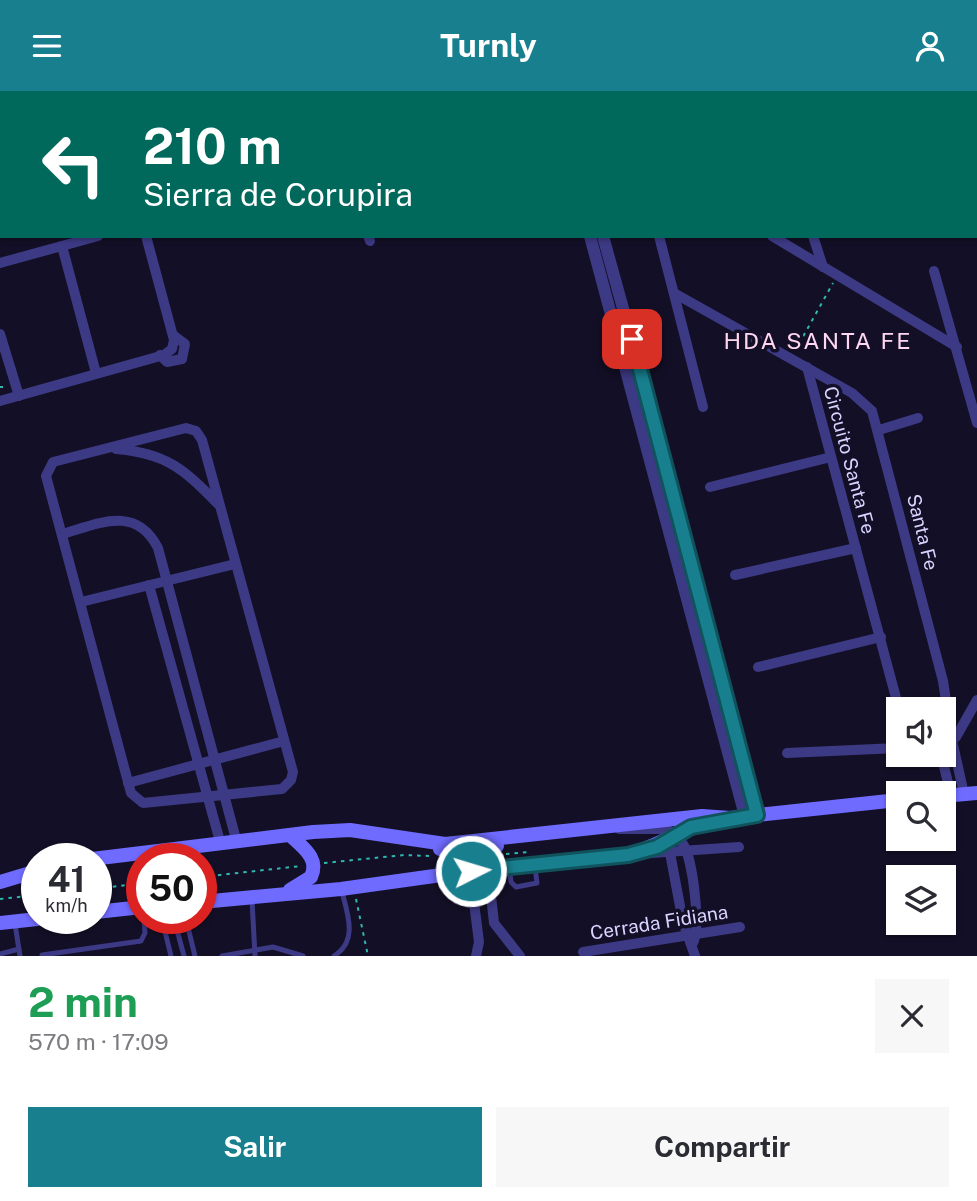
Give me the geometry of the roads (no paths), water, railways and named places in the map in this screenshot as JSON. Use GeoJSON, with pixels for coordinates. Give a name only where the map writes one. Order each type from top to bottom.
{"type":"FeatureCollection","features":[{"type":"Feature","properties":{"kind":"main road"},"geometry":{"type":"LineString","coordinates":[[217,900],[347,888],[445,874],[628,855],[682,844],[691,827],[730,818],[886,801]]}},
{"type":"Feature","properties":{"kind":"main road"},"geometry":{"type":"LineString","coordinates":[[112,857],[350,830],[436,844],[615,828],[702,816],[730,818]]}},
{"type":"Feature","properties":{"kind":"main road"},"geometry":{"type":"LineString","coordinates":[[279,894],[306,882],[314,871],[311,857],[290,835]]}},
{"type":"Feature","properties":{"kind":"main road"},"geometry":{"type":"LineString","coordinates":[[471,871],[476,856],[484,848],[519,844],[531,836]]}},
{"type":"Feature","properties":{"kind":"main road"},"geometry":{"type":"LineString","coordinates":[[436,844],[442,851],[455,852],[459,857],[458,866],[445,874]]}},
{"type":"Feature","properties":{"kind":"main road"},"geometry":{"type":"LineString","coordinates":[[0,872],[21,870]]}},
{"type":"Feature","properties":{"kind":"main road"},"geometry":{"type":"LineString","coordinates":[[0,883],[21,875]]}},
{"type":"Feature","properties":{"kind":"street"},"geometry":{"type":"LineString","coordinates":[[0,263],[91,238]]}},
{"type":"Feature","properties":{"kind":"street"},"geometry":{"type":"LineString","coordinates":[[591,238],[751,815]]}},
{"type":"Feature","properties":{"kind":"street"},"geometry":{"type":"LineString","coordinates":[[604,238],[688,544],[751,815]]}},
{"type":"Feature","properties":{"kind":"street"},"geometry":{"type":"LineString","coordinates":[[660,238],[703,407]]}},
{"type":"Feature","properties":{"kind":"street"},"geometry":{"type":"LineString","coordinates":[[775,238],[957,347]]}},
{"type":"Feature","properties":{"kind":"street"},"geometry":{"type":"LineString","coordinates":[[0,401],[160,355],[172,349],[173,335],[150,239]]}},
{"type":"Feature","properties":{"kind":"street"},"geometry":{"type":"LineString","coordinates":[[800,254],[814,240],[823,267]]}},
{"type":"Feature","properties":{"kind":"street"},"geometry":{"type":"LineString","coordinates":[[62,247],[96,373]]}},
{"type":"Feature","properties":{"kind":"street"},"geometry":{"type":"LineString","coordinates":[[934,271],[977,423]]}},
{"type":"Feature","properties":{"kind":"street","name":"Circuito Santa Fe"},"geometry":{"type":"LineString","coordinates":[[674,293],[807,367],[896,697]]}},
{"type":"Feature","properties":{"kind":"street"},"geometry":{"type":"LineString","coordinates":[[0,334],[19,396]]}},
{"type":"Feature","properties":{"kind":"street","name":"Santa Fe"},"geometry":{"type":"LineString","coordinates":[[807,367],[868,405],[879,430],[942,697]]}},
{"type":"Feature","properties":{"kind":"street"},"geometry":{"type":"LineString","coordinates":[[879,430],[918,418]]}},
{"type":"Feature","properties":{"kind":"street"},"geometry":{"type":"LineString","coordinates":[[186,428],[196,431],[202,440],[293,772],[285,786],[225,798],[143,803],[131,793],[46,476],[54,462],[106,449],[186,428]]}},
{"type":"Feature","properties":{"kind":"street"},"geometry":{"type":"LineString","coordinates":[[106,449],[147,452],[165,459],[196,481],[219,506]]}},
{"type":"Feature","properties":{"kind":"street"},"geometry":{"type":"LineString","coordinates":[[710,487],[831,457]]}},
{"type":"Feature","properties":{"kind":"street"},"geometry":{"type":"LineString","coordinates":[[62,534],[120,520],[138,523],[151,534],[158,548],[237,843]]}},
{"type":"Feature","properties":{"kind":"street"},"geometry":{"type":"LineString","coordinates":[[735,575],[856,548]]}},
{"type":"Feature","properties":{"kind":"street"},"geometry":{"type":"LineString","coordinates":[[81,602],[235,564]]}},
{"type":"Feature","properties":{"kind":"street"},"geometry":{"type":"LineString","coordinates":[[149,585],[220,845]]}},
{"type":"Feature","properties":{"kind":"street"},"geometry":{"type":"LineString","coordinates":[[758,667],[881,637]]}},
{"type":"Feature","properties":{"kind":"street"},"geometry":{"type":"LineString","coordinates":[[956,710],[976,701]]}},
{"type":"Feature","properties":{"kind":"street"},"geometry":{"type":"LineString","coordinates":[[956,731],[976,701]]}},
{"type":"Feature","properties":{"kind":"street"},"geometry":{"type":"LineString","coordinates":[[128,783],[284,741]]}},
{"type":"Feature","properties":{"kind":"street"},"geometry":{"type":"LineString","coordinates":[[787,753],[886,749]]}},
{"type":"Feature","properties":{"kind":"street"},"geometry":{"type":"LineString","coordinates":[[947,767],[959,794]]}},
{"type":"Feature","properties":{"kind":"street"},"geometry":{"type":"LineString","coordinates":[[953,767],[959,794]]}},
{"type":"Feature","properties":{"kind":"street"},"geometry":{"type":"LineString","coordinates":[[615,828],[632,831],[666,829],[682,844],[694,892],[695,956]]}},
{"type":"Feature","properties":{"kind":"street"},"geometry":{"type":"LineString","coordinates":[[628,855],[670,853],[682,844],[739,847]]}},
{"type":"Feature","properties":{"kind":"street"},"geometry":{"type":"LineString","coordinates":[[670,853],[677,894],[693,937]]}},
{"type":"Feature","properties":{"kind":"street"},"geometry":{"type":"LineString","coordinates":[[488,869],[494,923],[520,956]]}},
{"type":"Feature","properties":{"kind":"street"},"geometry":{"type":"LineString","coordinates":[[471,871],[478,924],[476,956]]}},
{"type":"Feature","properties":{"kind":"street"},"geometry":{"type":"LineString","coordinates":[[677,894],[694,892]]}},
{"type":"Feature","properties":{"kind":"street"},"geometry":{"type":"LineString","coordinates":[[478,924],[494,923]]}},
{"type":"Feature","properties":{"kind":"street","name":"Cerrada Fidiana"},"geometry":{"type":"LineString","coordinates":[[583,952],[693,937],[740,927]]}},
{"type":"Feature","properties":{"kind":"lane"},"geometry":{"type":"LineString","coordinates":[[334,956],[345,947],[350,936],[347,888]]}},
{"type":"Feature","properties":{"kind":"lane"},"geometry":{"type":"LineString","coordinates":[[251,896],[255,953]]}},
{"type":"Feature","properties":{"kind":"lane"},"geometry":{"type":"LineString","coordinates":[[0,954],[20,953],[7,922]]}},
{"type":"Feature","properties":{"kind":"lane"},"geometry":{"type":"LineString","coordinates":[[43,955],[141,941],[144,934]]}},
{"type":"Feature","properties":{"kind":"lane"},"geometry":{"type":"LineString","coordinates":[[166,934],[171,956]]}},
{"type":"Feature","properties":{"kind":"lane"},"geometry":{"type":"LineString","coordinates":[[178,934],[184,956]]}},
{"type":"Feature","properties":{"kind":"lane"},"geometry":{"type":"LineString","coordinates":[[190,934],[195,956]]}},
{"type":"Feature","properties":{"kind":"lane"},"geometry":{"type":"LineString","coordinates":[[222,956],[281,948],[303,956]]}},
{"type":"Feature","properties":{"kind":"district","name":"HDA SANTA FE"},"geometry":{"type":"Point","coordinates":[818,341]}}]}
